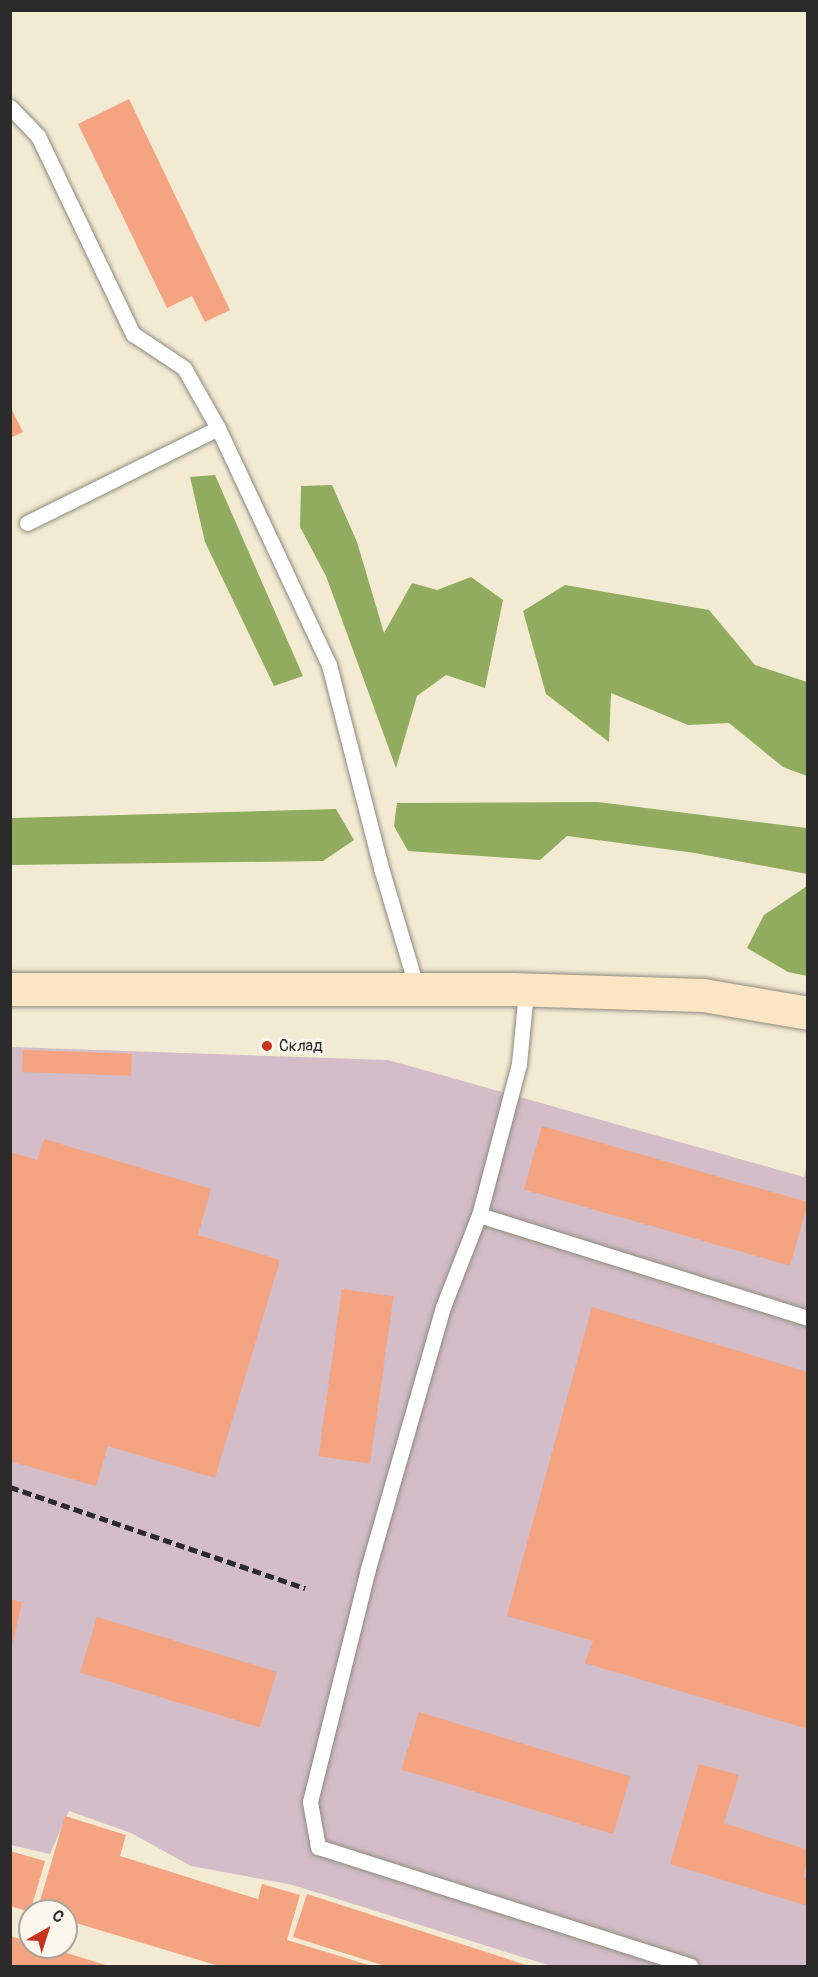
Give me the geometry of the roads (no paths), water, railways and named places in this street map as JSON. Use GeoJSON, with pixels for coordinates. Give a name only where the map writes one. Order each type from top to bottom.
{"type":"FeatureCollection","features":[{"type":"Feature","properties":{"kind":"street"},"geometry":{"type":"LineString","coordinates":[[10,989],[417,989],[703,995],[807,1013]]}},
{"type":"Feature","properties":{"kind":"lane"},"geometry":{"type":"LineString","coordinates":[[10,107],[38,136],[133,334],[184,368],[218,428],[329,665],[382,871],[417,989]]}},
{"type":"Feature","properties":{"kind":"lane"},"geometry":{"type":"LineString","coordinates":[[27,523],[218,428]]}},
{"type":"Feature","properties":{"kind":"lane"},"geometry":{"type":"LineString","coordinates":[[526,991],[519,1064],[479,1215],[443,1307],[368,1569],[310,1802],[318,1847],[690,1966]]}},
{"type":"Feature","properties":{"kind":"lane"},"geometry":{"type":"LineString","coordinates":[[479,1215],[807,1318]]}},
{"type":"Feature","properties":{"kind":"railway"},"geometry":{"type":"LineString","coordinates":[[10,1487],[305,1588]]}},
{"type":"Feature","properties":{"kind":"place","name":"Склад"},"geometry":{"type":"Point","coordinates":[267,1046]}}]}
